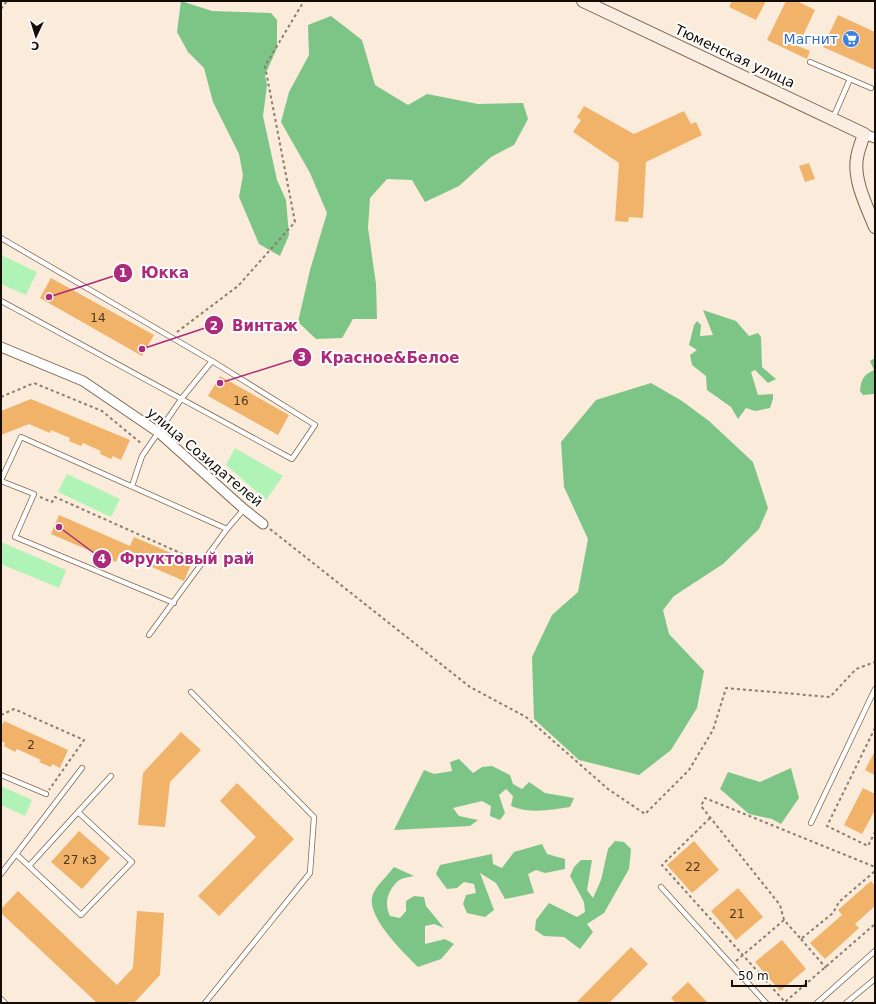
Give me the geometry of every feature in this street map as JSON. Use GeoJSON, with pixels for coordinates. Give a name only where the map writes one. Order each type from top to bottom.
{"type":"FeatureCollection","features":[{"type":"Feature","properties":{"kind":"street","name":"Тюменская улица"},"geometry":{"type":"LineString","coordinates":[[583,1],[870,136]]}},
{"type":"Feature","properties":{"kind":"street"},"geometry":{"type":"LineString","coordinates":[[870,136],[857,158],[857,172],[866,204],[875,227]]}},
{"type":"Feature","properties":{"kind":"street","name":"улица Созидателей"},"geometry":{"type":"LineString","coordinates":[[1,347],[83,381],[158,432],[244,509],[263,524]]}},
{"type":"Feature","properties":{"kind":"lane"},"geometry":{"type":"LineString","coordinates":[[810,62],[871,88]]}},
{"type":"Feature","properties":{"kind":"lane"},"geometry":{"type":"LineString","coordinates":[[833,119],[850,79]]}},
{"type":"Feature","properties":{"kind":"lane"},"geometry":{"type":"LineString","coordinates":[[1,238],[212,360],[316,425],[292,459],[1,301]]}},
{"type":"Feature","properties":{"kind":"lane"},"geometry":{"type":"LineString","coordinates":[[132,486],[142,456],[147,448],[182,398],[212,360]]}},
{"type":"Feature","properties":{"kind":"lane"},"geometry":{"type":"LineString","coordinates":[[174,603],[15,537],[34,494],[1,480],[22,437],[227,529]]}},
{"type":"Feature","properties":{"kind":"lane"},"geometry":{"type":"LineString","coordinates":[[149,635],[227,529],[244,509]]}},
{"type":"Feature","properties":{"kind":"lane"},"geometry":{"type":"LineString","coordinates":[[811,822],[875,689]]}},
{"type":"Feature","properties":{"kind":"lane"},"geometry":{"type":"LineString","coordinates":[[191,692],[314,817],[310,873],[205,1003]]}},
{"type":"Feature","properties":{"kind":"lane"},"geometry":{"type":"LineString","coordinates":[[1,874],[82,768]]}},
{"type":"Feature","properties":{"kind":"lane"},"geometry":{"type":"LineString","coordinates":[[1,775],[46,794]]}},
{"type":"Feature","properties":{"kind":"lane"},"geometry":{"type":"LineString","coordinates":[[29,866],[111,776]]}},
{"type":"Feature","properties":{"kind":"lane"},"geometry":{"type":"LineString","coordinates":[[16,854],[81,915],[132,862],[78,812]]}},
{"type":"Feature","properties":{"kind":"lane"},"geometry":{"type":"LineString","coordinates":[[661,887],[766,1003]]}},
{"type":"Feature","properties":{"kind":"lane"},"geometry":{"type":"LineString","coordinates":[[817,1003],[875,951]]}},
{"type":"Feature","properties":{"kind":"lane"},"geometry":{"type":"LineString","coordinates":[[846,1003],[875,978]]}},
{"type":"Feature","properties":{"kind":"lane"},"geometry":{"type":"LineString","coordinates":[[1,999],[5,1003]]}},
{"type":"Feature","properties":{"kind":"path"},"geometry":{"type":"LineString","coordinates":[[2,7],[7,1]]}},
{"type":"Feature","properties":{"kind":"path"},"geometry":{"type":"LineString","coordinates":[[171,337],[238,286],[295,222],[265,66],[304,1]]}},
{"type":"Feature","properties":{"kind":"path"},"geometry":{"type":"LineString","coordinates":[[1,397],[34,383],[102,411],[147,448]]}},
{"type":"Feature","properties":{"kind":"path"},"geometry":{"type":"LineString","coordinates":[[34,494],[52,502],[55,497],[203,563]]}},
{"type":"Feature","properties":{"kind":"path"},"geometry":{"type":"LineString","coordinates":[[263,524],[470,687],[526,717],[608,789],[645,814],[690,770],[713,730],[726,688],[830,697],[856,669],[875,662]]}},
{"type":"Feature","properties":{"kind":"path"},"geometry":{"type":"LineString","coordinates":[[1,715],[14,709],[84,740],[46,794]]}},
{"type":"Feature","properties":{"kind":"path"},"geometry":{"type":"LineString","coordinates":[[875,728],[826,826],[868,846],[875,832]]}},
{"type":"Feature","properties":{"kind":"path"},"geometry":{"type":"LineString","coordinates":[[826,968],[784,920],[780,905],[700,806],[705,798],[875,867]]}},
{"type":"Feature","properties":{"kind":"path"},"geometry":{"type":"LineString","coordinates":[[710,818],[662,865],[744,954],[785,1002],[875,924]]}},
{"type":"Feature","properties":{"kind":"path"},"geometry":{"type":"LineString","coordinates":[[801,939],[833,913],[839,902],[875,871]]}},
{"type":"Feature","properties":{"kind":"path"},"geometry":{"type":"LineString","coordinates":[[732,964],[784,920]]}},
{"type":"Feature","properties":{"kind":"green space"},"geometry":{"type":"Polygon","coordinates":[[[181,1],[212,11],[271,13],[277,20],[277,48],[265,75],[267,85],[263,116],[277,180],[286,200],[289,235],[280,256],[259,244],[239,197],[243,175],[239,154],[213,102],[204,68],[188,52],[177,32],[181,1]]]}},
{"type":"Feature","properties":{"kind":"green space"},"geometry":{"type":"Polygon","coordinates":[[[331,16],[362,40],[375,85],[408,105],[427,94],[478,104],[523,103],[528,119],[514,145],[491,157],[459,186],[425,202],[412,180],[387,179],[370,198],[368,228],[376,284],[377,319],[353,319],[342,338],[316,339],[298,322],[310,270],[327,213],[310,173],[281,122],[289,92],[309,55],[308,25],[331,16]]]}},
{"type":"Feature","properties":{"kind":"green space"},"geometry":{"type":"Polygon","coordinates":[[[1,255],[37,272],[26,295],[1,284],[1,255]]]}},
{"type":"Feature","properties":{"kind":"green space"},"geometry":{"type":"Polygon","coordinates":[[[703,310],[736,321],[749,336],[758,333],[761,337],[762,367],[776,379],[768,383],[755,370],[751,372],[758,395],[773,394],[770,408],[755,411],[746,408],[738,419],[731,407],[707,390],[706,376],[692,365],[690,355],[697,350],[689,345],[694,325],[697,321],[701,325],[700,336],[713,335],[703,310]]]}},
{"type":"Feature","properties":{"kind":"green space"},"geometry":{"type":"Polygon","coordinates":[[[875,358],[874,394],[863,395],[860,391],[861,384],[865,376],[874,370],[870,361],[875,358]]]}},
{"type":"Feature","properties":{"kind":"green space"},"geometry":{"type":"Polygon","coordinates":[[[651,383],[682,401],[709,421],[753,462],[768,508],[759,529],[723,564],[674,596],[663,610],[669,634],[704,671],[697,708],[671,750],[639,775],[579,760],[534,719],[532,657],[552,615],[578,592],[588,539],[564,487],[561,442],[596,400],[651,383]]]}},
{"type":"Feature","properties":{"kind":"green space"},"geometry":{"type":"Polygon","coordinates":[[[235,448],[283,476],[266,500],[226,465],[235,448]]]}},
{"type":"Feature","properties":{"kind":"green space"},"geometry":{"type":"Polygon","coordinates":[[[67,474],[120,499],[111,517],[58,492],[67,474]]]}},
{"type":"Feature","properties":{"kind":"green space"},"geometry":{"type":"Polygon","coordinates":[[[1,542],[66,570],[59,588],[1,564],[1,542]]]}},
{"type":"Feature","properties":{"kind":"green space"},"geometry":{"type":"Polygon","coordinates":[[[459,759],[473,773],[482,767],[492,766],[510,775],[513,784],[522,789],[529,782],[545,793],[574,798],[570,807],[540,811],[525,810],[511,806],[513,796],[506,789],[499,795],[505,813],[500,820],[490,816],[491,806],[482,801],[453,808],[459,816],[478,820],[470,826],[394,830],[424,770],[434,774],[452,771],[450,762],[459,759]]]}},
{"type":"Feature","properties":{"kind":"green space"},"geometry":{"type":"Polygon","coordinates":[[[791,768],[799,798],[781,824],[772,819],[749,814],[720,789],[728,772],[760,782],[791,768]]]}},
{"type":"Feature","properties":{"kind":"green space"},"geometry":{"type":"Polygon","coordinates":[[[1,786],[32,800],[25,816],[1,805],[1,786]]]}},
{"type":"Feature","properties":{"kind":"green space"},"geometry":{"type":"Polygon","coordinates":[[[615,841],[624,842],[631,849],[629,869],[604,913],[587,924],[593,932],[580,949],[564,937],[544,936],[535,930],[536,920],[549,903],[577,917],[585,912],[584,902],[570,876],[574,867],[581,860],[592,860],[587,890],[593,898],[601,880],[608,849],[615,841]]]}},
{"type":"Feature","properties":{"kind":"green space"},"geometry":{"type":"Polygon","coordinates":[[[542,844],[547,854],[565,859],[565,869],[545,873],[536,870],[528,874],[534,893],[505,899],[496,883],[480,873],[494,910],[485,917],[467,913],[463,904],[466,895],[476,893],[474,884],[464,882],[457,888],[447,889],[436,874],[440,865],[492,854],[493,864],[502,868],[514,852],[542,844]]]}},
{"type":"Feature","properties":{"kind":"green space"},"geometry":{"type":"Polygon","coordinates":[[[394,867],[414,876],[398,881],[391,889],[387,902],[390,916],[400,918],[406,911],[406,901],[414,896],[424,897],[426,906],[444,928],[434,924],[425,926],[425,944],[445,939],[454,944],[441,959],[418,967],[387,933],[374,912],[372,903],[373,894],[394,867]]]}},
{"type":"Feature","properties":{"kind":"building"},"geometry":{"type":"Polygon","coordinates":[[[732,1],[766,1],[756,20],[729,7],[732,1]]]}},
{"type":"Feature","properties":{"kind":"building"},"geometry":{"type":"Polygon","coordinates":[[[786,1],[797,1],[815,10],[798,46],[810,51],[807,59],[767,40],[786,1]]]}},
{"type":"Feature","properties":{"kind":"building","name":"Магнит"},"geometry":{"type":"Polygon","coordinates":[[[838,15],[875,32],[875,70],[823,47],[838,15]]]}},
{"type":"Feature","properties":{"kind":"building"},"geometry":{"type":"Polygon","coordinates":[[[584,106],[634,134],[684,111],[691,124],[696,122],[702,135],[646,162],[643,218],[629,217],[628,222],[615,221],[619,163],[573,132],[581,120],[577,117],[584,106]]]}},
{"type":"Feature","properties":{"kind":"building"},"geometry":{"type":"Polygon","coordinates":[[[809,163],[815,179],[805,182],[799,166],[809,163]]]}},
{"type":"Feature","properties":{"kind":"building"},"geometry":{"type":"Polygon","coordinates":[[[51,278],[154,335],[142,356],[40,298],[51,278]]]}},
{"type":"Feature","properties":{"kind":"building"},"geometry":{"type":"Polygon","coordinates":[[[220,376],[289,415],[278,435],[208,396],[220,376]]]}},
{"type":"Feature","properties":{"kind":"building"},"geometry":{"type":"Polygon","coordinates":[[[31,399],[130,440],[121,460],[113,456],[111,459],[100,454],[101,451],[83,443],[81,446],[69,441],[70,438],[51,430],[50,433],[29,424],[1,435],[1,411],[31,399]]]}},
{"type":"Feature","properties":{"kind":"building"},"geometry":{"type":"Polygon","coordinates":[[[59,515],[130,546],[134,537],[192,562],[184,581],[120,553],[116,562],[51,534],[59,515]]]}},
{"type":"Feature","properties":{"kind":"building"},"geometry":{"type":"Polygon","coordinates":[[[4,721],[68,750],[60,768],[52,764],[51,767],[39,762],[41,760],[17,749],[15,752],[4,746],[5,743],[1,741],[1,728],[4,721]]]}},
{"type":"Feature","properties":{"kind":"building"},"geometry":{"type":"Polygon","coordinates":[[[181,732],[201,750],[170,782],[165,827],[138,825],[143,773],[181,732]]]}},
{"type":"Feature","properties":{"kind":"building"},"geometry":{"type":"Polygon","coordinates":[[[875,751],[875,775],[865,770],[875,751]]]}},
{"type":"Feature","properties":{"kind":"building"},"geometry":{"type":"Polygon","coordinates":[[[237,783],[294,839],[219,916],[198,896],[256,837],[220,801],[237,783]]]}},
{"type":"Feature","properties":{"kind":"building"},"geometry":{"type":"Polygon","coordinates":[[[863,788],[875,794],[875,810],[862,834],[844,825],[863,788]]]}},
{"type":"Feature","properties":{"kind":"building"},"geometry":{"type":"Polygon","coordinates":[[[79,831],[110,858],[82,889],[51,862],[79,831]]]}},
{"type":"Feature","properties":{"kind":"building"},"geometry":{"type":"Polygon","coordinates":[[[694,841],[719,870],[692,893],[667,865],[694,841]]]}},
{"type":"Feature","properties":{"kind":"building"},"geometry":{"type":"Polygon","coordinates":[[[871,881],[875,886],[875,906],[855,924],[859,928],[825,959],[810,943],[842,915],[838,910],[871,881]]]}},
{"type":"Feature","properties":{"kind":"building"},"geometry":{"type":"Polygon","coordinates":[[[738,888],[763,917],[736,940],[711,911],[738,888]]]}},
{"type":"Feature","properties":{"kind":"building"},"geometry":{"type":"Polygon","coordinates":[[[18,891],[117,985],[133,968],[137,911],[164,913],[160,975],[134,1003],[97,1003],[1,913],[1,909],[18,891]]]}},
{"type":"Feature","properties":{"kind":"building"},"geometry":{"type":"Polygon","coordinates":[[[782,940],[806,969],[780,991],[755,962],[782,940]]]}},
{"type":"Feature","properties":{"kind":"building"},"geometry":{"type":"Polygon","coordinates":[[[631,947],[648,964],[609,1003],[576,1003],[631,947]]]}},
{"type":"Feature","properties":{"kind":"building"},"geometry":{"type":"Polygon","coordinates":[[[688,982],[708,1003],[676,1003],[671,998],[688,982]]]}},
{"type":"Feature","properties":{"kind":"place","name":"Магнит"},"geometry":{"type":"Point","coordinates":[851,39]}},
{"type":"Feature","properties":{"kind":"place","name":"Юкка"},"geometry":{"type":"Point","coordinates":[49,297]}},
{"type":"Feature","properties":{"kind":"place","name":"Винтаж"},"geometry":{"type":"Point","coordinates":[142,349]}},
{"type":"Feature","properties":{"kind":"place","name":"Красное&Белое"},"geometry":{"type":"Point","coordinates":[220,383]}},
{"type":"Feature","properties":{"kind":"place","name":"Фруктовый рай"},"geometry":{"type":"Point","coordinates":[59,527]}}]}
